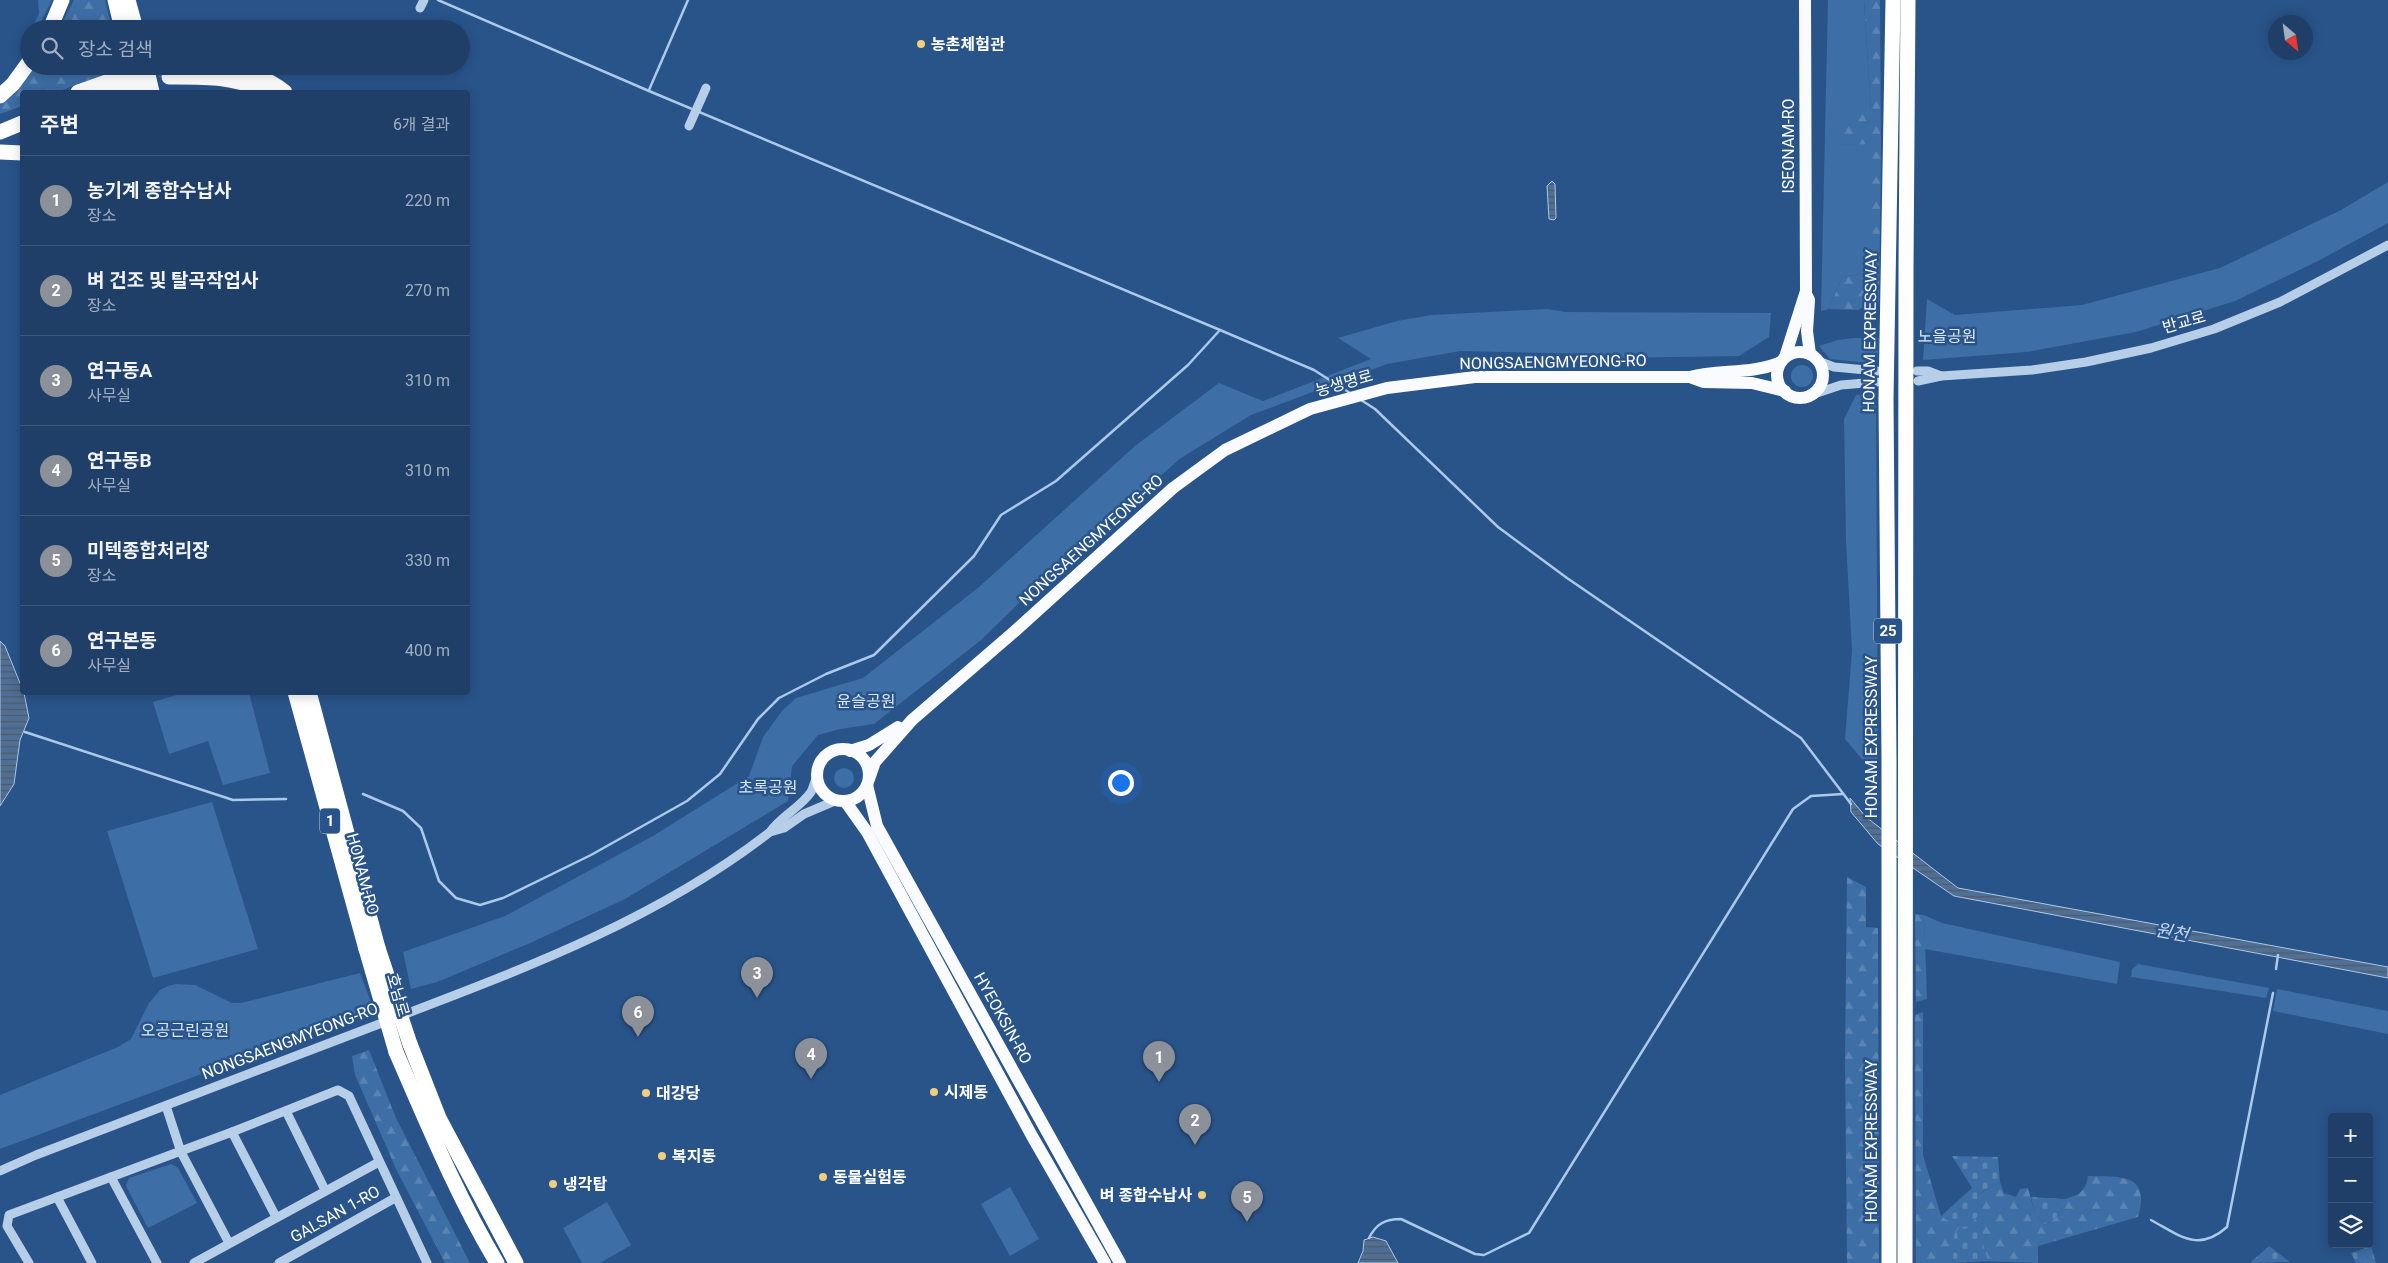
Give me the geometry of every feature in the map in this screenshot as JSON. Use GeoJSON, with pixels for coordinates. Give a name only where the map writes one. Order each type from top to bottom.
{"type":"FeatureCollection","features":[{"type":"Feature","properties":{"kind":"highway"},"geometry":{"type":"LineString","coordinates":[[54,20],[62,0]]}},
{"type":"Feature","properties":{"kind":"highway"},"geometry":{"type":"LineString","coordinates":[[115,0],[120,20]]}},
{"type":"Feature","properties":{"kind":"highway"},"geometry":{"type":"LineString","coordinates":[[128,0],[134,20]]}},
{"type":"Feature","properties":{"kind":"highway","name":"HONAM EXPRESSWAY"},"geometry":{"type":"LineString","coordinates":[[1889,1263],[1889,758],[1886,398],[1893,0]]}},
{"type":"Feature","properties":{"kind":"highway","name":"HONAM EXPRESSWAY"},"geometry":{"type":"LineString","coordinates":[[1905,1263],[1908,0]]}},
{"type":"Feature","properties":{"kind":"highway"},"geometry":{"type":"LineString","coordinates":[[0,96],[20,74]]}},
{"type":"Feature","properties":{"kind":"highway"},"geometry":{"type":"LineString","coordinates":[[148,75],[152,90]]}},
{"type":"Feature","properties":{"kind":"highway"},"geometry":{"type":"LineString","coordinates":[[200,75],[221,77],[263,90]]}},
{"type":"Feature","properties":{"kind":"highway"},"geometry":{"type":"LineString","coordinates":[[256,75],[282,90]]}},
{"type":"Feature","properties":{"kind":"highway"},"geometry":{"type":"LineString","coordinates":[[87,90],[130,80]]}},
{"type":"Feature","properties":{"kind":"highway"},"geometry":{"type":"LineString","coordinates":[[112,90],[130,80]]}},
{"type":"Feature","properties":{"kind":"highway"},"geometry":{"type":"LineString","coordinates":[[0,122],[20,114]]}},
{"type":"Feature","properties":{"kind":"highway"},"geometry":{"type":"LineString","coordinates":[[0,132],[20,124]]}},
{"type":"Feature","properties":{"kind":"highway"},"geometry":{"type":"LineString","coordinates":[[0,152],[20,153]]}},
{"type":"Feature","properties":{"kind":"highway","name":"HONAM-RO"},"geometry":{"type":"LineString","coordinates":[[296,695],[372,948]]}},
{"type":"Feature","properties":{"kind":"highway","name":"HONAM-RO"},"geometry":{"type":"LineString","coordinates":[[310,695],[372,948]]}},
{"type":"Feature","properties":{"kind":"highway","name":"호남로"},"geometry":{"type":"LineString","coordinates":[[372,948],[439,1118],[516,1263]]}},
{"type":"Feature","properties":{"kind":"highway","name":"호남로"},"geometry":{"type":"LineString","coordinates":[[372,948],[396,1052],[433,1138],[481,1237],[497,1263]]}},
{"type":"Feature","properties":{"kind":"main road","name":"ISEONAM-RO"},"geometry":{"type":"LineString","coordinates":[[1805,0],[1806,291],[1809,300],[1807,331],[1814,357]]}},
{"type":"Feature","properties":{"kind":"main road","name":"ISEONAM-RO"},"geometry":{"type":"LineString","coordinates":[[1783,360],[1806,291]]}},
{"type":"Feature","properties":{"kind":"main road","name":"NONGSAENGMYEONG-RO"},"geometry":{"type":"LineString","coordinates":[[1387,388],[1475,377],[1690,377],[1705,373],[1755,371],[1783,360],[1797,352],[1814,357]]}},
{"type":"Feature","properties":{"kind":"main road"},"geometry":{"type":"LineString","coordinates":[[1811,395],[1822,383],[1822,369],[1814,357]]}},
{"type":"Feature","properties":{"kind":"main road"},"geometry":{"type":"LineString","coordinates":[[1783,360],[1777,375],[1778,383],[1785,391]]}},
{"type":"Feature","properties":{"kind":"main road","name":"NONGSAENGMYEONG-RO"},"geometry":{"type":"LineString","coordinates":[[1690,377],[1704,382],[1752,383],[1785,391],[1796,397],[1811,395]]}},
{"type":"Feature","properties":{"kind":"main road","name":"농생명로"},"geometry":{"type":"LineString","coordinates":[[1310,410],[1387,388]]}},
{"type":"Feature","properties":{"kind":"main road","name":"NONGSAENGMYEONG-RO"},"geometry":{"type":"LineString","coordinates":[[818,772],[826,757],[841,750],[850,751],[869,745],[912,720],[1015,631],[1173,488],[1225,450],[1310,410]]}},
{"type":"Feature","properties":{"kind":"main road","name":"NONGSAENGMYEONG-RO"},"geometry":{"type":"LineString","coordinates":[[841,801],[858,796],[868,782],[876,762],[889,745],[902,734],[912,720]]}},
{"type":"Feature","properties":{"kind":"main road"},"geometry":{"type":"LineString","coordinates":[[850,751],[864,760],[868,782]]}},
{"type":"Feature","properties":{"kind":"main road"},"geometry":{"type":"LineString","coordinates":[[818,772],[821,788],[830,798],[841,801]]}},
{"type":"Feature","properties":{"kind":"main road","name":"HYEOKSIN-RO"},"geometry":{"type":"LineString","coordinates":[[868,782],[877,826],[1120,1263]]}},
{"type":"Feature","properties":{"kind":"main road","name":"HYEOKSIN-RO"},"geometry":{"type":"LineString","coordinates":[[841,801],[867,832],[1028,1128],[1105,1263]]}},
{"type":"Feature","properties":{"kind":"street"},"geometry":{"type":"LineString","coordinates":[[689,126],[706,88]]}},
{"type":"Feature","properties":{"kind":"street","name":"반교로"},"geometry":{"type":"LineString","coordinates":[[1941,376],[2032,370],[2086,362],[2151,348],[2214,329],[2280,302],[2388,245]]}},
{"type":"Feature","properties":{"kind":"street"},"geometry":{"type":"LineString","coordinates":[[1814,357],[1834,367],[1877,371]]}},
{"type":"Feature","properties":{"kind":"street"},"geometry":{"type":"LineString","coordinates":[[1917,371],[1928,371],[1941,376]]}},
{"type":"Feature","properties":{"kind":"street"},"geometry":{"type":"LineString","coordinates":[[1918,381],[1941,376]]}},
{"type":"Feature","properties":{"kind":"street"},"geometry":{"type":"LineString","coordinates":[[1811,395],[1840,385],[1877,382]]}},
{"type":"Feature","properties":{"kind":"street","name":"NONGSAENGMYEONG-RO"},"geometry":{"type":"LineString","coordinates":[[770,832],[778,820],[796,808],[811,791],[818,772]]}},
{"type":"Feature","properties":{"kind":"street","name":"NONGSAENGMYEONG-RO"},"geometry":{"type":"LineString","coordinates":[[0,1172],[36,1155],[566,952],[631,920],[699,882],[770,832],[784,828],[804,814],[841,801]]}},
{"type":"Feature","properties":{"kind":"street"},"geometry":{"type":"LineString","coordinates":[[29,1263],[7,1226],[9,1215],[181,1152],[338,1090],[349,1096],[395,1198]]}},
{"type":"Feature","properties":{"kind":"street"},"geometry":{"type":"LineString","coordinates":[[166,1106],[181,1152],[229,1243]]}},
{"type":"Feature","properties":{"kind":"street"},"geometry":{"type":"LineString","coordinates":[[286,1111],[325,1190]]}},
{"type":"Feature","properties":{"kind":"street"},"geometry":{"type":"LineString","coordinates":[[232,1132],[276,1218]]}},
{"type":"Feature","properties":{"kind":"street"},"geometry":{"type":"LineString","coordinates":[[194,1263],[379,1162]]}},
{"type":"Feature","properties":{"kind":"street"},"geometry":{"type":"LineString","coordinates":[[111,1177],[157,1263]]}},
{"type":"Feature","properties":{"kind":"street"},"geometry":{"type":"LineString","coordinates":[[57,1197],[92,1263]]}},
{"type":"Feature","properties":{"kind":"street","name":"GALSAN 1-RO"},"geometry":{"type":"LineString","coordinates":[[279,1263],[395,1198],[427,1263]]}},
{"type":"Feature","properties":{"kind":"green space"},"geometry":{"type":"Polygon","coordinates":[[[38,0],[52,0],[42,20],[36,20],[39,13],[38,0]]]}},
{"type":"Feature","properties":{"kind":"green space"},"geometry":{"type":"Polygon","coordinates":[[[74,0],[105,0],[110,20],[64,20],[74,0]]]}},
{"type":"Feature","properties":{"kind":"green space"},"geometry":{"type":"Polygon","coordinates":[[[1828,0],[1864,0],[1871,111],[1839,145],[1872,143],[1872,272],[1842,277],[1829,309],[1821,311],[1828,0]]]}},
{"type":"Feature","properties":{"kind":"green space"},"geometry":{"type":"Polygon","coordinates":[[[1864,0],[1880,0],[1881,157],[1879,303],[1870,303],[1858,310],[1829,309],[1842,277],[1872,272],[1872,144],[1839,145],[1841,112],[1871,111],[1864,0]]]}},
{"type":"Feature","properties":{"kind":"green space"},"geometry":{"type":"Polygon","coordinates":[[[28,75],[102,75],[62,90],[20,90],[20,107],[0,114],[0,105],[14,94],[28,75]]]}},
{"type":"Feature","properties":{"kind":"green space","name":"노을공원"},"geometry":{"type":"Polygon","coordinates":[[[2388,182],[2388,223],[2318,261],[2235,301],[2136,332],[2027,352],[1923,360],[1927,299],[1955,315],[2082,305],[2220,268],[2341,210],[2388,182]]]}},
{"type":"Feature","properties":{"kind":"green space","name":"윤슬공원"},"geometry":{"type":"Polygon","coordinates":[[[1547,309],[1565,312],[1771,313],[1769,337],[1739,356],[1615,358],[1597,354],[1460,351],[1387,364],[1251,415],[1181,458],[1055,568],[981,640],[874,724],[840,729],[818,735],[792,766],[788,801],[625,899],[528,944],[437,982],[411,989],[403,952],[505,916],[653,836],[749,776],[763,737],[782,711],[796,698],[863,678],[979,587],[1135,446],[1219,383],[1263,401],[1371,359],[1338,338],[1397,321],[1432,315],[1547,309]]]}},
{"type":"Feature","properties":{"kind":"green space"},"geometry":{"type":"Polygon","coordinates":[[[1879,338],[1877,364],[1830,359],[1819,346],[1838,340],[1879,338]]]}},
{"type":"Feature","properties":{"kind":"green space"},"geometry":{"type":"Polygon","coordinates":[[[1802,365],[1810,368],[1813,376],[1810,384],[1802,387],[1794,384],[1791,376],[1794,368],[1802,365]]]}},
{"type":"Feature","properties":{"kind":"green space"},"geometry":{"type":"Polygon","coordinates":[[[1876,393],[1878,778],[1845,739],[1852,651],[1846,541],[1844,419],[1856,395],[1876,393]]]}},
{"type":"Feature","properties":{"kind":"green space"},"geometry":{"type":"Polygon","coordinates":[[[177,695],[250,695],[270,773],[223,785],[208,741],[169,754],[153,702],[177,695]]]}},
{"type":"Feature","properties":{"kind":"green space"},"geometry":{"type":"Polygon","coordinates":[[[840,768],[848,768],[854,774],[854,782],[848,788],[840,788],[834,782],[834,774],[840,768]]]}},
{"type":"Feature","properties":{"kind":"green space"},"geometry":{"type":"Polygon","coordinates":[[[212,802],[258,949],[153,978],[107,831],[212,802]]]}},
{"type":"Feature","properties":{"kind":"green space"},"geometry":{"type":"Polygon","coordinates":[[[1847,877],[1866,887],[1866,927],[1878,928],[1879,1263],[1847,1263],[1845,1059],[1847,877]]]}},
{"type":"Feature","properties":{"kind":"green space"},"geometry":{"type":"Polygon","coordinates":[[[1915,914],[1924,915],[1927,999],[1916,1002],[1915,914]]]}},
{"type":"Feature","properties":{"kind":"green space"},"geometry":{"type":"Polygon","coordinates":[[[1924,915],[1942,923],[2120,962],[2117,984],[1925,949],[1924,915]]]}},
{"type":"Feature","properties":{"kind":"green space"},"geometry":{"type":"Polygon","coordinates":[[[2138,964],[2269,988],[2266,998],[2131,977],[2132,969],[2138,964]]]}},
{"type":"Feature","properties":{"kind":"green space","name":"오공근린공원"},"geometry":{"type":"Polygon","coordinates":[[[360,973],[374,1010],[0,1149],[0,1095],[118,1047],[131,1039],[149,1003],[160,990],[168,986],[176,984],[195,985],[232,1003],[241,1003],[360,973]]]}},
{"type":"Feature","properties":{"kind":"green space"},"geometry":{"type":"Polygon","coordinates":[[[2277,989],[2388,1011],[2388,1034],[2273,1011],[2277,989]]]}},
{"type":"Feature","properties":{"kind":"green space"},"geometry":{"type":"Polygon","coordinates":[[[1923,1012],[1923,1155],[1941,1216],[2000,1182],[2004,1193],[2016,1197],[2020,1189],[2028,1188],[2034,1210],[2044,1224],[2056,1217],[2065,1199],[2074,1196],[2084,1189],[2088,1176],[2122,1178],[2130,1180],[2137,1185],[2141,1203],[2138,1217],[2038,1246],[2038,1263],[1953,1260],[1956,1263],[1916,1263],[1915,1015],[1923,1012]]]}},
{"type":"Feature","properties":{"kind":"green space"},"geometry":{"type":"Polygon","coordinates":[[[369,1050],[396,1118],[470,1263],[445,1263],[397,1171],[355,1075],[352,1056],[369,1050]]]}},
{"type":"Feature","properties":{"kind":"green space"},"geometry":{"type":"Polygon","coordinates":[[[1952,1156],[1998,1157],[2000,1182],[1977,1195],[1981,1211],[1973,1222],[1951,1223],[1941,1216],[1972,1188],[1952,1156]]]}},
{"type":"Feature","properties":{"kind":"green space"},"geometry":{"type":"Polygon","coordinates":[[[171,1164],[178,1168],[197,1203],[148,1228],[126,1186],[129,1178],[171,1164]]]}},
{"type":"Feature","properties":{"kind":"green space"},"geometry":{"type":"Polygon","coordinates":[[[1010,1187],[1039,1239],[1010,1256],[981,1204],[1010,1187]]]}},
{"type":"Feature","properties":{"kind":"green space"},"geometry":{"type":"Polygon","coordinates":[[[2031,1197],[2065,1199],[2056,1217],[2044,1224],[2034,1210],[2031,1197]]]}},
{"type":"Feature","properties":{"kind":"green space"},"geometry":{"type":"Polygon","coordinates":[[[607,1202],[631,1245],[600,1263],[582,1263],[563,1228],[607,1202]]]}},
{"type":"Feature","properties":{"kind":"green space"},"geometry":{"type":"Polygon","coordinates":[[[1978,1226],[1988,1261],[1956,1263],[1953,1260],[1954,1235],[1960,1227],[1978,1226]]]}},
{"type":"Feature","properties":{"kind":"green space"},"geometry":{"type":"Polygon","coordinates":[[[2269,1246],[2290,1262],[2250,1263],[2269,1246]]]}},
{"type":"Feature","properties":{"kind":"green space"},"geometry":{"type":"Polygon","coordinates":[[[2372,1248],[2376,1263],[2356,1263],[2351,1253],[2372,1248]]]}},
{"type":"Feature","properties":{"kind":"water"},"geometry":{"type":"Polygon","coordinates":[[[1552,181],[1555,184],[1556,218],[1554,220],[1549,219],[1547,186],[1552,181]]]}},
{"type":"Feature","properties":{"kind":"water"},"geometry":{"type":"Polygon","coordinates":[[[0,641],[5,646],[20,683],[20,695],[24,695],[29,718],[20,740],[14,784],[0,806],[0,641]]]}},
{"type":"Feature","properties":{"kind":"water","name":"원천"},"geometry":{"type":"Polygon","coordinates":[[[1850,798],[1866,817],[1958,888],[2388,967],[2388,978],[1954,896],[1878,844],[1851,812],[1850,798]]]}},
{"type":"Feature","properties":{"kind":"water"},"geometry":{"type":"Polygon","coordinates":[[[1373,1237],[1386,1241],[1398,1263],[1358,1263],[1363,1251],[1364,1240],[1373,1237]]]}},
{"type":"Feature","properties":{"kind":"waterway"},"geometry":{"type":"LineString","coordinates":[[438,0],[649,91],[1314,370],[1350,393]]}},
{"type":"Feature","properties":{"kind":"waterway"},"geometry":{"type":"LineString","coordinates":[[649,90],[688,0]]}},
{"type":"Feature","properties":{"kind":"waterway"},"geometry":{"type":"LineString","coordinates":[[363,794],[403,811],[421,828],[439,881],[456,898],[480,905],[503,898],[591,855],[687,801],[720,774],[758,719],[779,698],[826,674],[874,655],[974,556],[1001,515],[1056,481],[1188,365],[1220,330]]}},
{"type":"Feature","properties":{"kind":"waterway"},"geometry":{"type":"LineString","coordinates":[[1361,400],[1375,409],[1498,527],[1567,578],[1801,738],[1851,804]]}},
{"type":"Feature","properties":{"kind":"waterway"},"geometry":{"type":"LineString","coordinates":[[25,732],[233,800],[286,799]]}},
{"type":"Feature","properties":{"kind":"waterway"},"geometry":{"type":"LineString","coordinates":[[1369,1238],[1382,1223],[1401,1219],[1475,1254],[1484,1255],[1529,1233],[1793,809],[1811,796],[1843,794]]}},
{"type":"Feature","properties":{"kind":"waterway"},"geometry":{"type":"LineString","coordinates":[[2276,969],[2278,955]]}},
{"type":"Feature","properties":{"kind":"waterway"},"geometry":{"type":"LineString","coordinates":[[2151,1220],[2180,1236],[2198,1240],[2217,1235],[2227,1227],[2273,993]]}},
{"type":"Feature","properties":{"kind":"place","name":"농촌체험관"},"geometry":{"type":"Point","coordinates":[921,44]}},
{"type":"Feature","properties":{"kind":"place","name":"연구동A"},"geometry":{"type":"Point","coordinates":[757,998]}},
{"type":"Feature","properties":{"kind":"place","name":"연구본동"},"geometry":{"type":"Point","coordinates":[638,1037]}},
{"type":"Feature","properties":{"kind":"place","name":"연구동B"},"geometry":{"type":"Point","coordinates":[811,1079]}},
{"type":"Feature","properties":{"kind":"place","name":"농기계 종합수납사"},"geometry":{"type":"Point","coordinates":[1159,1082]}},
{"type":"Feature","properties":{"kind":"place","name":"시제동"},"geometry":{"type":"Point","coordinates":[934,1092]}},
{"type":"Feature","properties":{"kind":"place","name":"대강당"},"geometry":{"type":"Point","coordinates":[646,1093]}},
{"type":"Feature","properties":{"kind":"place","name":"벼 건조 및 탈곡작업사"},"geometry":{"type":"Point","coordinates":[1195,1145]}},
{"type":"Feature","properties":{"kind":"place","name":"복지동"},"geometry":{"type":"Point","coordinates":[662,1156]}},
{"type":"Feature","properties":{"kind":"place","name":"동물실험동"},"geometry":{"type":"Point","coordinates":[823,1177]}},
{"type":"Feature","properties":{"kind":"place","name":"냉각탑"},"geometry":{"type":"Point","coordinates":[553,1184]}},
{"type":"Feature","properties":{"kind":"place","name":"벼 종합수납사"},"geometry":{"type":"Point","coordinates":[1202,1195]}},
{"type":"Feature","properties":{"kind":"place","name":"미텍종합처리장"},"geometry":{"type":"Point","coordinates":[1247,1222]}},
{"type":"Feature","properties":{"kind":"park label","name":"초록공원"},"geometry":{"type":"Point","coordinates":[768,787]}}]}
